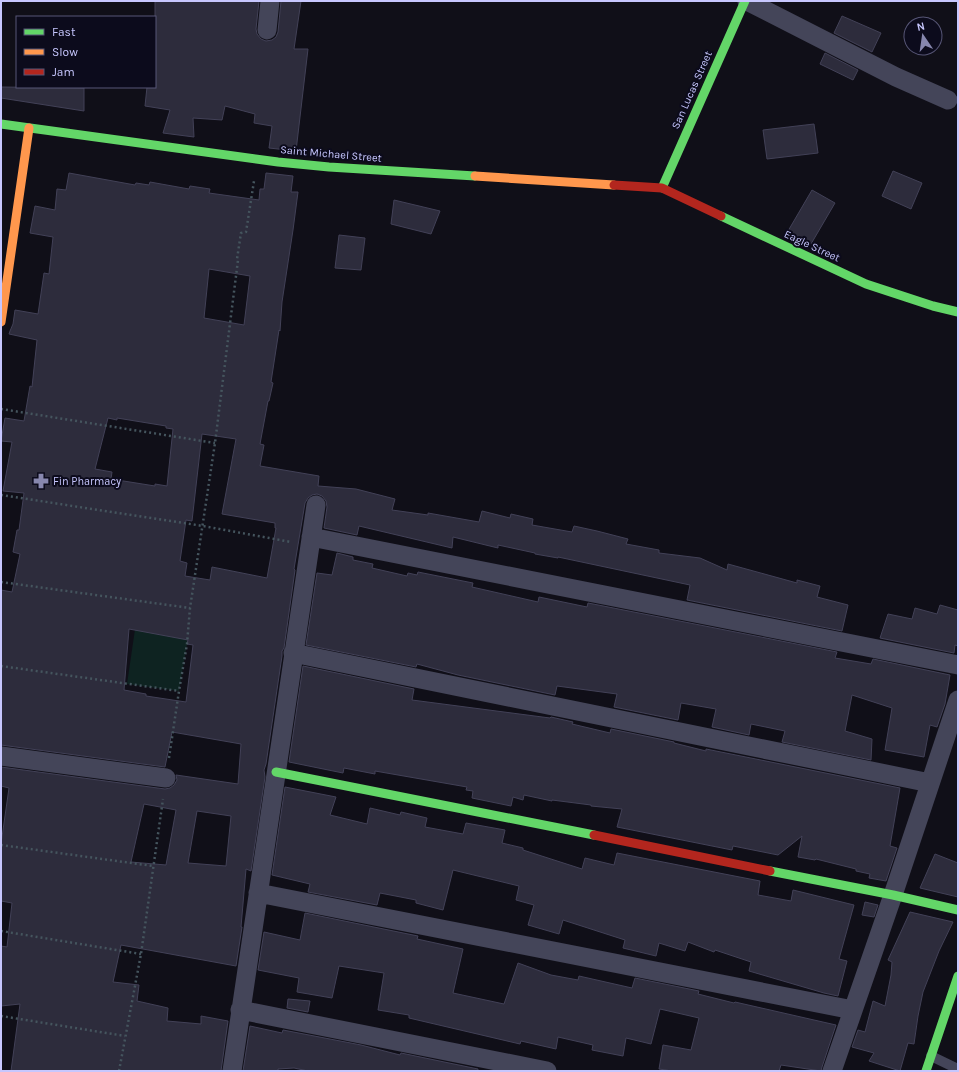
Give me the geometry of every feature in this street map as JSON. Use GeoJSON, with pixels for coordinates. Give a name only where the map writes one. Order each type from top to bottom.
{"type":"FeatureCollection","features":[{"type":"Feature","properties":{"kind":"street"},"geometry":{"type":"LineString","coordinates":[[267,30],[270,1]]}},
{"type":"Feature","properties":{"kind":"street"},"geometry":{"type":"LineString","coordinates":[[746,1],[896,77],[948,100]]}},
{"type":"Feature","properties":{"kind":"street","name":"San Lucas Street"},"geometry":{"type":"LineString","coordinates":[[662,188],[746,1]]}},
{"type":"Feature","properties":{"kind":"street","name":"Saint Michael Street"},"geometry":{"type":"LineString","coordinates":[[1,124],[278,162],[329,167],[662,188]]}},
{"type":"Feature","properties":{"kind":"street"},"geometry":{"type":"LineString","coordinates":[[1,322],[29,128]]}},
{"type":"Feature","properties":{"kind":"street","name":"Eagle Street"},"geometry":{"type":"LineString","coordinates":[[662,188],[866,284],[933,306],[958,312]]}},
{"type":"Feature","properties":{"kind":"street"},"geometry":{"type":"LineString","coordinates":[[232,1071],[316,505]]}},
{"type":"Feature","properties":{"kind":"street"},"geometry":{"type":"LineString","coordinates":[[310,541],[958,665]]}},
{"type":"Feature","properties":{"kind":"street"},"geometry":{"type":"LineString","coordinates":[[293,653],[930,783]]}},
{"type":"Feature","properties":{"kind":"street"},"geometry":{"type":"LineString","coordinates":[[832,1071],[958,700]]}},
{"type":"Feature","properties":{"kind":"street"},"geometry":{"type":"LineString","coordinates":[[1,756],[166,778]]}},
{"type":"Feature","properties":{"kind":"street"},"geometry":{"type":"LineString","coordinates":[[276,772],[893,895],[958,910]]}},
{"type":"Feature","properties":{"kind":"street"},"geometry":{"type":"LineString","coordinates":[[258,893],[853,1010]]}},
{"type":"Feature","properties":{"kind":"street"},"geometry":{"type":"LineString","coordinates":[[926,1071],[958,976]]}},
{"type":"Feature","properties":{"kind":"street"},"geometry":{"type":"LineString","coordinates":[[240,1010],[547,1071]]}},
{"type":"Feature","properties":{"kind":"lane"},"geometry":{"type":"LineString","coordinates":[[931,1056],[958,1069]]}},
{"type":"Feature","properties":{"kind":"path"},"geometry":{"type":"LineString","coordinates":[[119,1071],[140,954],[187,644],[190,608],[215,443],[238,260],[237,258],[241,233],[246,232],[258,159]]}},
{"type":"Feature","properties":{"kind":"path"},"geometry":{"type":"LineString","coordinates":[[1,409],[215,443]]}},
{"type":"Feature","properties":{"kind":"path"},"geometry":{"type":"LineString","coordinates":[[1,495],[310,541]]}},
{"type":"Feature","properties":{"kind":"path"},"geometry":{"type":"LineString","coordinates":[[1,582],[190,608]]}},
{"type":"Feature","properties":{"kind":"path"},"geometry":{"type":"LineString","coordinates":[[1,666],[179,691]]}},
{"type":"Feature","properties":{"kind":"path"},"geometry":{"type":"LineString","coordinates":[[1,845],[153,866]]}},
{"type":"Feature","properties":{"kind":"path"},"geometry":{"type":"LineString","coordinates":[[1,931],[140,954]]}},
{"type":"Feature","properties":{"kind":"path"},"geometry":{"type":"LineString","coordinates":[[1,1016],[125,1036]]}},
{"type":"Feature","properties":{"kind":"green space"},"geometry":{"type":"Polygon","coordinates":[[[139,602],[190,608],[187,644],[179,691],[127,684],[139,602]]]}},
{"type":"Feature","properties":{"kind":"building"},"geometry":{"type":"Polygon","coordinates":[[[155,1],[259,1],[256,29],[257,34],[261,39],[266,41],[272,40],[276,37],[278,32],[281,1],[301,1],[294,49],[308,49],[296,151],[269,148],[272,126],[254,123],[255,114],[225,106],[222,120],[193,118],[194,137],[163,133],[170,110],[145,106],[147,88],[156,88],[155,1]]]}},
{"type":"Feature","properties":{"kind":"building"},"geometry":{"type":"Polygon","coordinates":[[[842,16],[881,33],[872,52],[834,33],[842,16]]]}},
{"type":"Feature","properties":{"kind":"building"},"geometry":{"type":"Polygon","coordinates":[[[825,53],[858,70],[853,80],[820,64],[825,53]]]}},
{"type":"Feature","properties":{"kind":"building"},"geometry":{"type":"Polygon","coordinates":[[[1,87],[84,88],[84,111],[1,98],[1,87]]]}},
{"type":"Feature","properties":{"kind":"building"},"geometry":{"type":"Polygon","coordinates":[[[814,124],[818,153],[767,159],[763,130],[814,124]]]}},
{"type":"Feature","properties":{"kind":"building"},"geometry":{"type":"Polygon","coordinates":[[[893,171],[922,183],[911,209],[882,196],[893,171]]]}},
{"type":"Feature","properties":{"kind":"building"},"geometry":{"type":"Polygon","coordinates":[[[69,173],[135,185],[136,183],[149,185],[150,182],[189,189],[190,186],[210,189],[209,193],[259,200],[260,189],[264,189],[266,173],[293,176],[291,192],[298,192],[282,302],[280,331],[279,330],[271,382],[273,383],[260,444],[264,445],[260,466],[319,476],[318,486],[356,489],[395,499],[392,510],[428,515],[428,513],[479,522],[482,511],[510,518],[511,514],[533,519],[532,525],[572,532],[574,526],[597,531],[628,539],[626,544],[659,550],[659,553],[700,558],[727,570],[728,564],[797,583],[797,580],[820,586],[817,597],[848,605],[842,631],[687,600],[690,585],[558,557],[535,554],[498,545],[498,548],[453,537],[452,548],[359,526],[357,535],[324,528],[327,507],[326,501],[322,496],[317,494],[312,495],[305,503],[294,569],[284,648],[282,651],[264,770],[265,777],[251,871],[246,869],[242,927],[236,966],[121,945],[113,982],[139,985],[137,1001],[168,1008],[167,1021],[201,1024],[201,1016],[228,1021],[221,1071],[11,1071],[20,1004],[1,1006],[1,946],[7,947],[12,903],[1,901],[1,844],[9,788],[1,786],[1,767],[165,789],[174,785],[177,780],[176,775],[238,784],[241,744],[172,732],[165,767],[1,745],[1,590],[12,592],[20,554],[13,552],[17,530],[19,530],[24,493],[3,491],[12,442],[1,441],[5,418],[24,421],[30,386],[32,387],[37,340],[9,334],[13,324],[15,310],[38,314],[44,273],[49,274],[53,237],[30,233],[35,206],[55,210],[57,189],[66,190],[69,173]],[[209,269],[204,318],[244,325],[250,276],[209,269]],[[108,418],[95,469],[112,472],[111,479],[155,486],[155,484],[167,486],[173,429],[166,428],[166,426],[117,418],[117,420],[108,418]],[[202,434],[192,521],[186,520],[180,561],[187,563],[185,576],[210,580],[212,567],[267,578],[276,528],[275,523],[222,514],[236,439],[202,434]],[[129,629],[124,690],[146,694],[146,696],[186,702],[193,645],[187,644],[188,640],[129,629]],[[144,804],[131,862],[166,865],[176,810],[144,804]],[[197,811],[188,863],[226,866],[231,816],[197,811]]]}},
{"type":"Feature","properties":{"kind":"building"},"geometry":{"type":"Polygon","coordinates":[[[812,190],[835,203],[811,244],[788,231],[812,190]]]}},
{"type":"Feature","properties":{"kind":"building"},"geometry":{"type":"Polygon","coordinates":[[[394,200],[440,211],[431,234],[391,224],[394,200]]]}},
{"type":"Feature","properties":{"kind":"building"},"geometry":{"type":"Polygon","coordinates":[[[339,235],[365,238],[361,270],[335,268],[339,235]]]}},
{"type":"Feature","properties":{"kind":"building"},"geometry":{"type":"Polygon","coordinates":[[[337,553],[353,557],[353,560],[373,564],[372,568],[407,576],[408,573],[417,575],[418,572],[473,583],[472,587],[538,602],[539,597],[587,607],[588,603],[837,652],[835,658],[871,664],[873,659],[950,675],[945,704],[937,727],[930,725],[924,757],[885,750],[892,708],[852,695],[845,731],[872,739],[871,760],[782,742],[785,731],[751,724],[749,735],[712,727],[716,709],[681,703],[678,720],[614,707],[617,694],[557,686],[555,695],[458,675],[417,664],[416,667],[306,645],[317,573],[332,575],[337,553]]]}},
{"type":"Feature","properties":{"kind":"building"},"geometry":{"type":"Polygon","coordinates":[[[940,605],[958,610],[958,646],[955,645],[954,653],[880,638],[888,614],[912,619],[915,608],[937,614],[940,605]]]}},
{"type":"Feature","properties":{"kind":"building"},"geometry":{"type":"Polygon","coordinates":[[[303,666],[414,689],[412,700],[551,717],[573,722],[572,724],[610,733],[611,729],[674,742],[706,751],[706,749],[900,788],[890,846],[897,848],[886,881],[869,878],[870,874],[856,871],[856,869],[816,859],[798,857],[802,836],[778,855],[733,846],[732,850],[617,827],[622,809],[552,801],[524,795],[523,800],[513,797],[511,806],[472,798],[473,791],[466,790],[467,787],[375,771],[375,774],[344,768],[343,773],[289,762],[303,666]]]}},
{"type":"Feature","properties":{"kind":"building"},"geometry":{"type":"Polygon","coordinates":[[[285,787],[336,797],[330,815],[367,824],[370,808],[400,815],[401,812],[427,818],[425,827],[463,834],[466,823],[505,830],[502,843],[523,848],[523,850],[582,869],[585,858],[614,865],[617,853],[760,881],[758,895],[791,901],[793,890],[854,905],[839,959],[847,961],[838,996],[749,971],[751,962],[715,950],[714,952],[688,942],[685,951],[659,943],[656,956],[623,948],[625,940],[563,920],[559,934],[528,925],[534,905],[516,900],[519,886],[453,870],[443,910],[416,903],[416,900],[380,893],[377,905],[308,892],[310,884],[272,875],[285,787]]]}},
{"type":"Feature","properties":{"kind":"building"},"geometry":{"type":"Polygon","coordinates":[[[935,854],[958,863],[958,897],[920,888],[935,854]]]}},
{"type":"Feature","properties":{"kind":"building"},"geometry":{"type":"Polygon","coordinates":[[[865,902],[878,905],[874,917],[862,915],[865,902]]]}},
{"type":"Feature","properties":{"kind":"building"},"geometry":{"type":"Polygon","coordinates":[[[910,912],[953,922],[939,951],[923,992],[914,1044],[908,1043],[900,1071],[869,1061],[874,1053],[852,1047],[858,1030],[865,1032],[873,1001],[885,1006],[892,962],[888,960],[910,912]]]}},
{"type":"Feature","properties":{"kind":"building"},"geometry":{"type":"Polygon","coordinates":[[[305,913],[418,936],[417,939],[463,949],[453,993],[504,1004],[518,963],[551,975],[578,980],[579,976],[632,988],[635,978],[699,991],[698,994],[734,1003],[836,1025],[821,1071],[781,1065],[779,1071],[672,1071],[659,1069],[663,1045],[691,1050],[699,1018],[660,1009],[651,1044],[626,1038],[623,1056],[592,1050],[593,1045],[558,1037],[556,1049],[521,1041],[520,1044],[409,1018],[409,1015],[378,1010],[384,973],[339,966],[332,998],[297,992],[299,978],[258,970],[264,932],[300,940],[305,913]]]}},
{"type":"Feature","properties":{"kind":"building"},"geometry":{"type":"Polygon","coordinates":[[[288,999],[310,1001],[308,1012],[287,1008],[288,999]]]}},
{"type":"Feature","properties":{"kind":"building"},"geometry":{"type":"Polygon","coordinates":[[[250,1026],[282,1033],[283,1030],[361,1045],[400,1055],[401,1053],[478,1069],[478,1071],[308,1071],[294,1068],[278,1069],[278,1071],[243,1071],[250,1026]]]}},
{"type":"Feature","properties":{"kind":"traffic: fast"},"geometry":{"type":"LineString","coordinates":[[662,188],[745,1]]}},
{"type":"Feature","properties":{"kind":"traffic: fast"},"geometry":{"type":"LineString","coordinates":[[1,124],[278,162],[329,167],[475,176]]}},
{"type":"Feature","properties":{"kind":"traffic: fast"},"geometry":{"type":"LineString","coordinates":[[721,216],[866,284],[933,306],[958,312]]}},
{"type":"Feature","properties":{"kind":"traffic: fast"},"geometry":{"type":"LineString","coordinates":[[276,772],[594,835]]}},
{"type":"Feature","properties":{"kind":"traffic: fast"},"geometry":{"type":"LineString","coordinates":[[770,871],[893,895],[958,910]]}},
{"type":"Feature","properties":{"kind":"traffic: fast"},"geometry":{"type":"LineString","coordinates":[[926,1071],[958,976]]}},
{"type":"Feature","properties":{"kind":"traffic: slow"},"geometry":{"type":"LineString","coordinates":[[1,322],[29,128]]}},
{"type":"Feature","properties":{"kind":"traffic: slow"},"geometry":{"type":"LineString","coordinates":[[475,176],[614,185]]}},
{"type":"Feature","properties":{"kind":"traffic: jam"},"geometry":{"type":"LineString","coordinates":[[614,185],[662,188],[721,216]]}},
{"type":"Feature","properties":{"kind":"traffic: jam"},"geometry":{"type":"LineString","coordinates":[[594,835],[770,871]]}},
{"type":"Feature","properties":{"kind":"place","name":"Fin Pharmacy"},"geometry":{"type":"Point","coordinates":[41,481]}}]}
